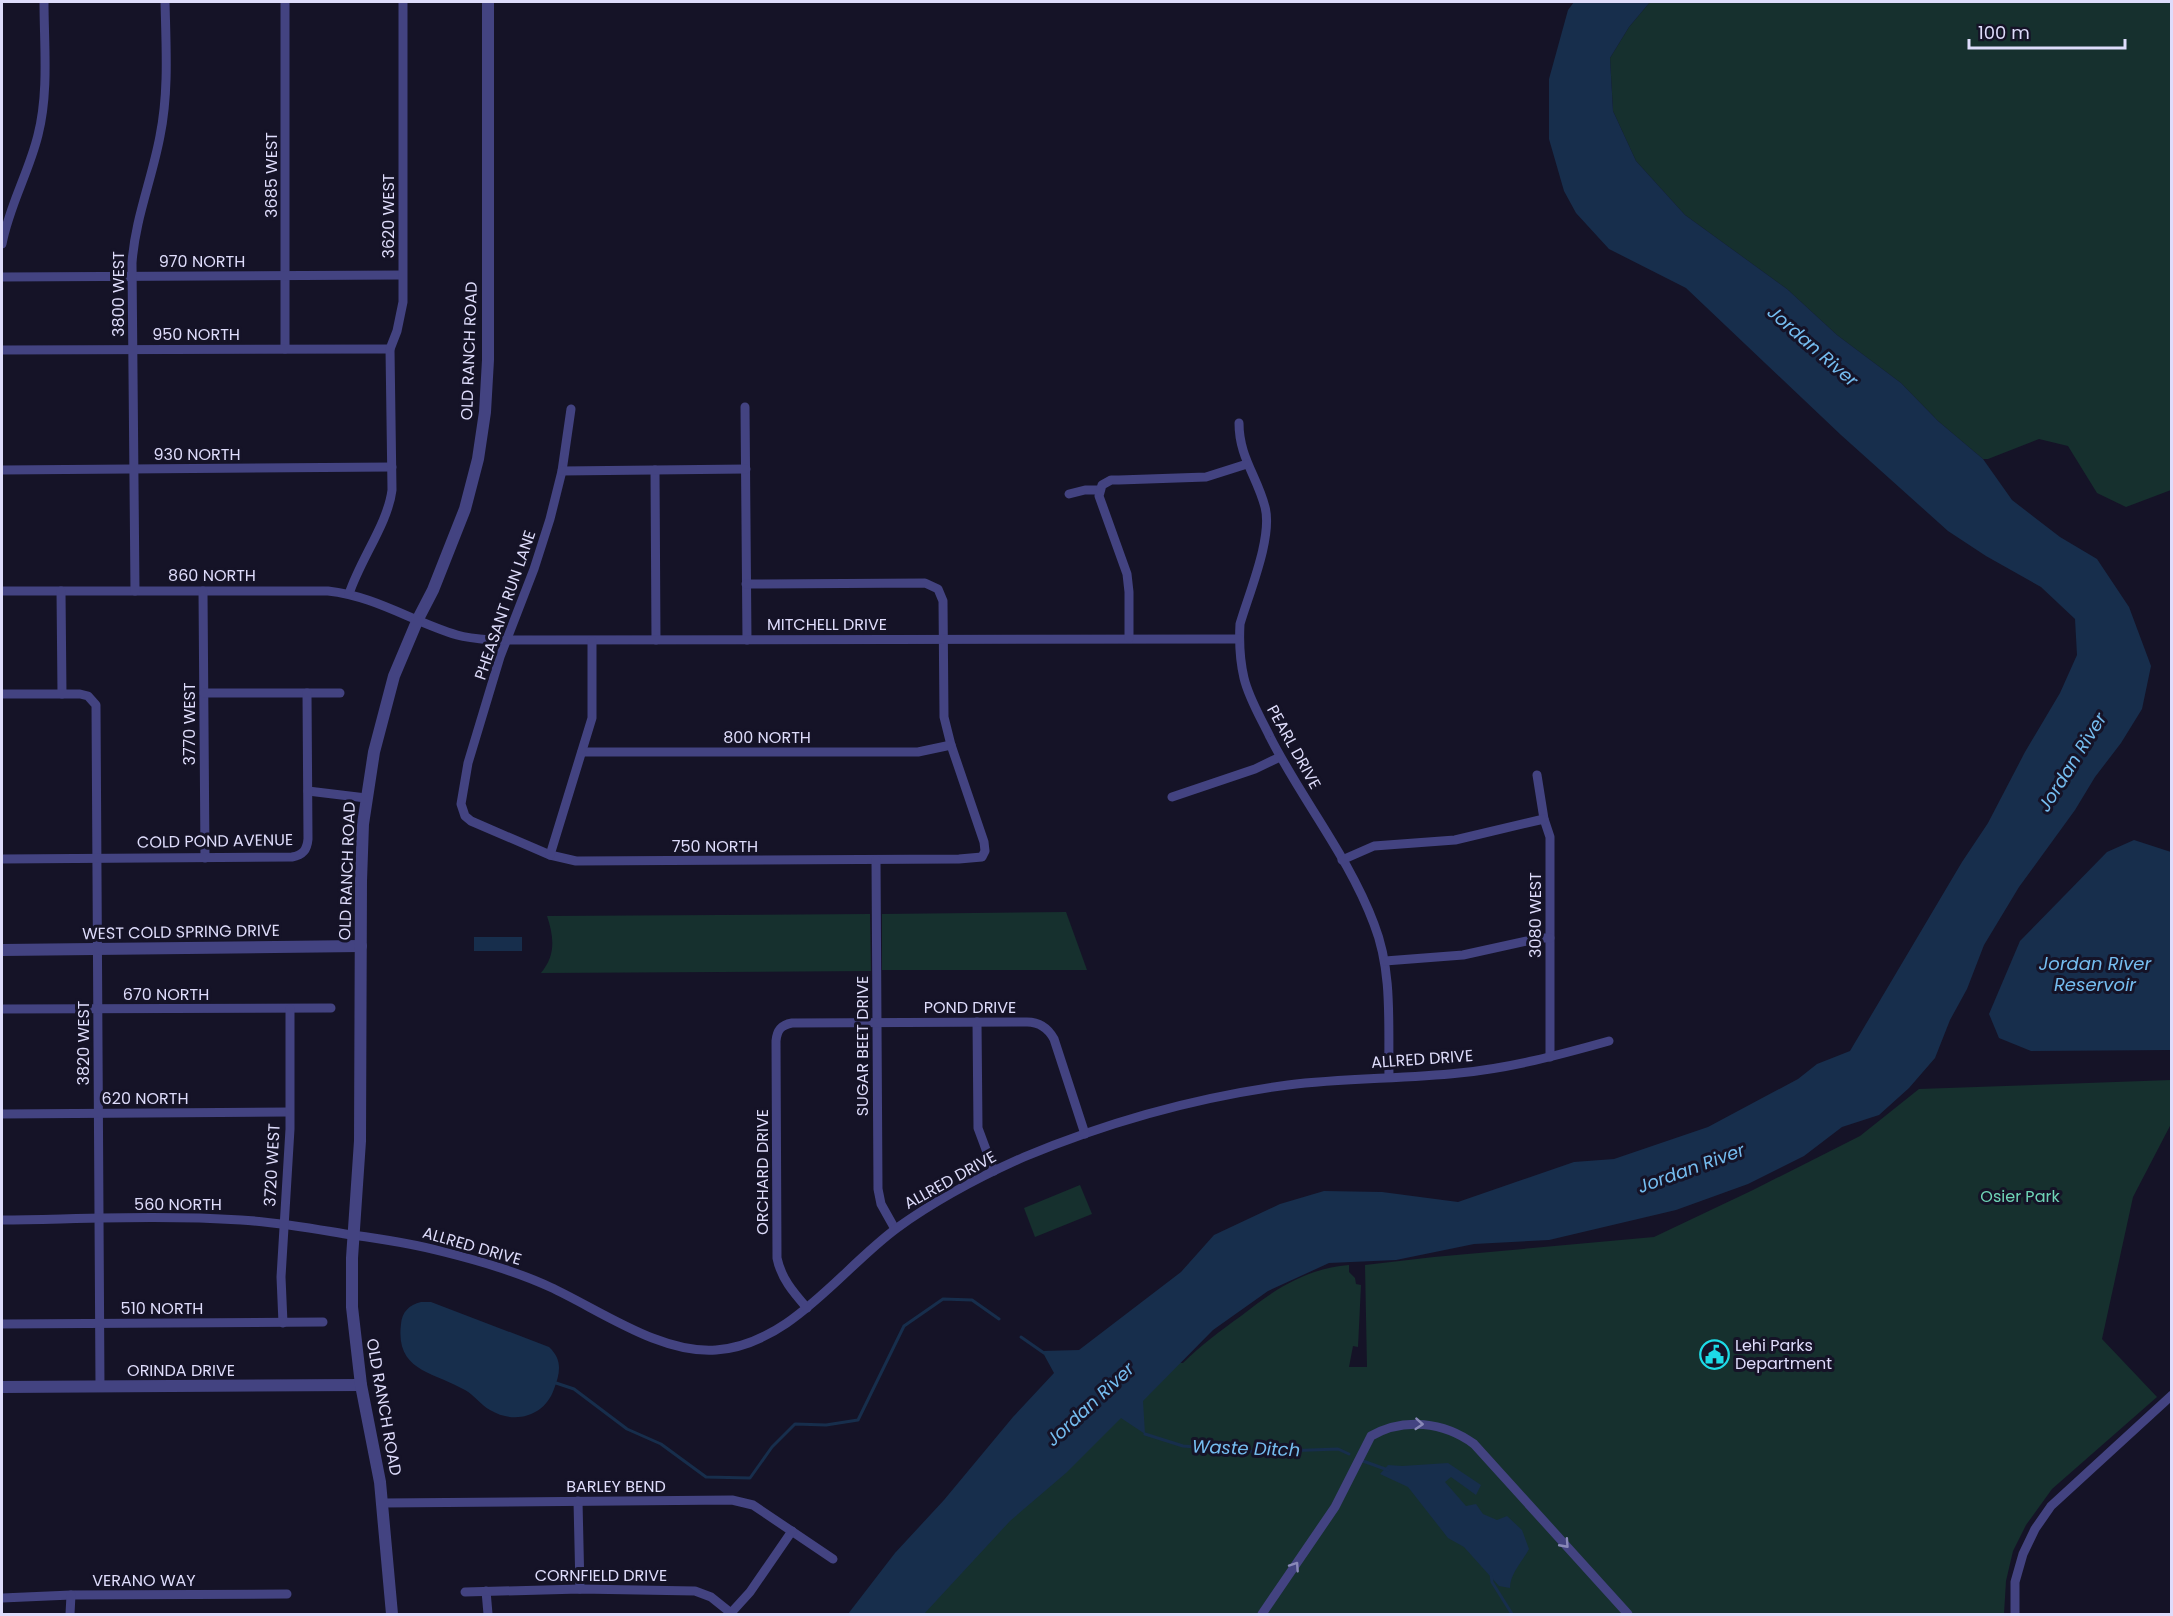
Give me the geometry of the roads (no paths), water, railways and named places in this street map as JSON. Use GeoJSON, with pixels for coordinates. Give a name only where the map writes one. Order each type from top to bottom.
{"type":"FeatureCollection","features":[{"type":"Feature","properties":{"kind":"street"},"geometry":{"type":"LineString","coordinates":[[2,244],[8,219],[34,151],[41,123],[44,93],[44,2]]}},
{"type":"Feature","properties":{"kind":"street","name":"3800 WEST"},"geometry":{"type":"LineString","coordinates":[[135,591],[132,276],[135,235],[164,117],[165,2]]}},
{"type":"Feature","properties":{"kind":"street","name":"3685 WEST"},"geometry":{"type":"LineString","coordinates":[[285,2],[285,349]]}},
{"type":"Feature","properties":{"kind":"street","name":"3620 WEST"},"geometry":{"type":"LineString","coordinates":[[349,594],[390,504],[392,428],[390,349],[397,331],[402,302],[404,2]]}},
{"type":"Feature","properties":{"kind":"street","name":"OLD RANCH ROAD"},"geometry":{"type":"LineString","coordinates":[[392,1614],[383,1503],[361,1385],[352,1307],[353,1235],[360,1141],[361,873],[366,798],[374,753],[394,676],[418,619],[434,590],[465,509],[485,412],[489,360],[488,2]]}},
{"type":"Feature","properties":{"kind":"street","name":"970 NORTH"},"geometry":{"type":"LineString","coordinates":[[2,277],[402,275]]}},
{"type":"Feature","properties":{"kind":"street","name":"950 NORTH"},"geometry":{"type":"LineString","coordinates":[[2,350],[390,349]]}},
{"type":"Feature","properties":{"kind":"street"},"geometry":{"type":"LineString","coordinates":[[745,407],[747,640]]}},
{"type":"Feature","properties":{"kind":"street","name":"PHEASANT RUN LANE"},"geometry":{"type":"LineString","coordinates":[[462,809],[461,799],[468,762],[506,641],[543,544],[562,471],[571,409]]}},
{"type":"Feature","properties":{"kind":"street","name":"PEARL DRIVE"},"geometry":{"type":"LineString","coordinates":[[1239,423],[1240,445],[1265,506],[1267,527],[1240,624],[1242,669],[1249,691],[1280,757],[1342,860],[1368,909],[1385,961],[1389,1077]]}},
{"type":"Feature","properties":{"kind":"street"},"geometry":{"type":"LineString","coordinates":[[1129,638],[1127,574],[1100,500],[1102,485],[1111,480],[1206,477],[1247,464]]}},
{"type":"Feature","properties":{"kind":"street","name":"930 NORTH"},"geometry":{"type":"LineString","coordinates":[[2,470],[392,467]]}},
{"type":"Feature","properties":{"kind":"street"},"geometry":{"type":"LineString","coordinates":[[562,471],[746,469]]}},
{"type":"Feature","properties":{"kind":"street"},"geometry":{"type":"LineString","coordinates":[[655,470],[656,640]]}},
{"type":"Feature","properties":{"kind":"street"},"geometry":{"type":"LineString","coordinates":[[1069,494],[1085,490],[1100,490]]}},
{"type":"Feature","properties":{"kind":"street"},"geometry":{"type":"LineString","coordinates":[[746,584],[925,583],[938,589],[944,601],[944,717],[951,745]]}},
{"type":"Feature","properties":{"kind":"street","name":"860 NORTH"},"geometry":{"type":"LineString","coordinates":[[2,591],[317,590],[372,600],[418,619]]}},
{"type":"Feature","properties":{"kind":"street"},"geometry":{"type":"LineString","coordinates":[[2,694],[62,694],[61,591]]}},
{"type":"Feature","properties":{"kind":"street","name":"3770 WEST"},"geometry":{"type":"LineString","coordinates":[[203,591],[205,858]]}},
{"type":"Feature","properties":{"kind":"street","name":"MITCHELL DRIVE"},"geometry":{"type":"LineString","coordinates":[[418,619],[455,634],[478,639],[506,641],[1239,639]]}},
{"type":"Feature","properties":{"kind":"street"},"geometry":{"type":"LineString","coordinates":[[550,855],[592,718],[592,640]]}},
{"type":"Feature","properties":{"kind":"street"},"geometry":{"type":"LineString","coordinates":[[204,693],[340,693]]}},
{"type":"Feature","properties":{"kind":"street","name":"COLD POND AVENUE"},"geometry":{"type":"LineString","coordinates":[[2,858],[292,858],[299,856],[307,846],[308,839],[307,693]]}},
{"type":"Feature","properties":{"kind":"street","name":"3820 WEST"},"geometry":{"type":"LineString","coordinates":[[62,694],[88,696],[94,701],[96,710],[100,1387]]}},
{"type":"Feature","properties":{"kind":"street","name":"800 NORTH"},"geometry":{"type":"LineString","coordinates":[[582,752],[918,752],[951,745]]}},
{"type":"Feature","properties":{"kind":"street","name":"750 NORTH"},"geometry":{"type":"LineString","coordinates":[[462,809],[471,821],[550,855],[576,861],[876,860],[982,857],[985,850],[984,842],[951,745]]}},
{"type":"Feature","properties":{"kind":"street"},"geometry":{"type":"LineString","coordinates":[[1172,797],[1255,769],[1280,757]]}},
{"type":"Feature","properties":{"kind":"street","name":"3080 WEST"},"geometry":{"type":"LineString","coordinates":[[1537,775],[1544,819],[1550,837],[1550,1058]]}},
{"type":"Feature","properties":{"kind":"street"},"geometry":{"type":"LineString","coordinates":[[308,791],[366,798]]}},
{"type":"Feature","properties":{"kind":"street"},"geometry":{"type":"LineString","coordinates":[[1342,860],[1374,846],[1455,840],[1544,819]]}},
{"type":"Feature","properties":{"kind":"street","name":"SUGAR BEET DRIVE"},"geometry":{"type":"LineString","coordinates":[[876,860],[878,1189],[881,1204],[895,1229]]}},
{"type":"Feature","properties":{"kind":"street"},"geometry":{"type":"LineString","coordinates":[[1385,961],[1463,955],[1540,938],[1550,938]]}},
{"type":"Feature","properties":{"kind":"street","name":"WEST COLD SPRING DRIVE"},"geometry":{"type":"LineString","coordinates":[[2,950],[361,946]]}},
{"type":"Feature","properties":{"kind":"street","name":"670 NORTH"},"geometry":{"type":"LineString","coordinates":[[2,1010],[331,1008]]}},
{"type":"Feature","properties":{"kind":"street","name":"3720 WEST"},"geometry":{"type":"LineString","coordinates":[[283,1323],[281,1277],[290,1112],[290,1009]]}},
{"type":"Feature","properties":{"kind":"street"},"geometry":{"type":"LineString","coordinates":[[977,1022],[978,1128],[994,1171]]}},
{"type":"Feature","properties":{"kind":"street","name":"POND DRIVE"},"geometry":{"type":"LineString","coordinates":[[780,1028],[792,1023],[1033,1022],[1048,1030],[1056,1044],[1086,1134]]}},
{"type":"Feature","properties":{"kind":"street","name":"ORCHARD DRIVE"},"geometry":{"type":"LineString","coordinates":[[780,1028],[776,1041],[777,1258],[787,1284],[807,1308]]}},
{"type":"Feature","properties":{"kind":"street","name":"ALLRED DRIVE"},"geometry":{"type":"LineString","coordinates":[[353,1235],[441,1251],[511,1271],[548,1286],[676,1347],[717,1350],[755,1341],[780,1328],[807,1308],[895,1229],[934,1205],[994,1171],[1086,1134],[1156,1112],[1250,1091],[1331,1080],[1479,1071],[1550,1058],[1609,1041]]}},
{"type":"Feature","properties":{"kind":"street","name":"620 NORTH"},"geometry":{"type":"LineString","coordinates":[[2,1114],[290,1112]]}},
{"type":"Feature","properties":{"kind":"street","name":"560 NORTH"},"geometry":{"type":"LineString","coordinates":[[2,1220],[224,1219],[283,1224],[353,1235]]}},
{"type":"Feature","properties":{"kind":"street","name":"510 NORTH"},"geometry":{"type":"LineString","coordinates":[[2,1324],[323,1322]]}},
{"type":"Feature","properties":{"kind":"street","name":"ORINDA DRIVE"},"geometry":{"type":"LineString","coordinates":[[2,1387],[361,1385]]}},
{"type":"Feature","properties":{"kind":"street"},"geometry":{"type":"LineString","coordinates":[[2014,1614],[2015,1582],[2022,1554],[2035,1529],[2051,1506],[2172,1395]]}},
{"type":"Feature","properties":{"kind":"street"},"geometry":{"type":"LineString","coordinates":[[1262,1614],[1335,1506],[1371,1436],[1382,1429],[1411,1423],[1443,1428],[1474,1444],[1628,1614]]}},
{"type":"Feature","properties":{"kind":"street"},"geometry":{"type":"LineString","coordinates":[[578,1501],[580,1589]]}},
{"type":"Feature","properties":{"kind":"street","name":"BARLEY BEND"},"geometry":{"type":"LineString","coordinates":[[383,1503],[743,1502],[753,1505],[833,1559]]}},
{"type":"Feature","properties":{"kind":"street"},"geometry":{"type":"LineString","coordinates":[[730,1614],[750,1592],[792,1531]]}},
{"type":"Feature","properties":{"kind":"street","name":"CORNFIELD DRIVE"},"geometry":{"type":"LineString","coordinates":[[465,1593],[580,1589],[695,1591],[711,1597],[730,1614]]}},
{"type":"Feature","properties":{"kind":"street"},"geometry":{"type":"LineString","coordinates":[[486,1591],[488,1614]]}},
{"type":"Feature","properties":{"kind":"street","name":"VERANO WAY"},"geometry":{"type":"LineString","coordinates":[[2,1598],[70,1595],[287,1594]]}},
{"type":"Feature","properties":{"kind":"street"},"geometry":{"type":"LineString","coordinates":[[70,1595],[70,1614]]}},
{"type":"Feature","properties":{"kind":"water","name":"Jordan River"},"geometry":{"type":"Polygon","coordinates":[[[1574,2],[1650,2],[1629,27],[1610,58],[1613,111],[1636,161],[1685,215],[1787,289],[1837,335],[1901,383],[1938,421],[1983,459],[2012,500],[2060,537],[2097,559],[2129,607],[2151,666],[2142,709],[2075,810],[2019,887],[1984,945],[1967,989],[1950,1020],[1935,1058],[1909,1088],[1879,1115],[1842,1127],[1804,1156],[1748,1184],[1676,1210],[1549,1240],[1474,1244],[1396,1260],[1329,1263],[1268,1291],[1213,1330],[1143,1401],[1145,1434],[1121,1418],[1066,1473],[1010,1521],[924,1614],[848,1614],[895,1553],[1054,1373],[1042,1351],[1079,1350],[1181,1272],[1214,1235],[1280,1204],[1324,1191],[1382,1192],[1458,1202],[1574,1162],[1614,1159],[1708,1127],[1798,1079],[1817,1064],[1850,1051],[1962,862],[1988,823],[2025,752],[2060,693],[2077,655],[2075,619],[2041,587],[1986,556],[1948,531],[1841,435],[1686,288],[1609,249],[1576,213],[1564,191],[1549,139],[1549,79],[1568,10],[1574,2]]]}},
{"type":"Feature","properties":{"kind":"water","name":"Jordan River Reservoir"},"geometry":{"type":"Polygon","coordinates":[[[2134,840],[2171,852],[2171,1050],[2031,1051],[1999,1038],[1989,1014],[2020,941],[2107,852],[2134,840]]]}},
{"type":"Feature","properties":{"kind":"water"},"geometry":{"type":"Polygon","coordinates":[[[474,937],[522,937],[522,951],[474,951],[474,937]]]}},
{"type":"Feature","properties":{"kind":"water"},"geometry":{"type":"Polygon","coordinates":[[[421,1302],[431,1302],[549,1347],[557,1357],[559,1372],[554,1389],[544,1406],[519,1417],[500,1415],[487,1408],[465,1390],[430,1374],[411,1361],[404,1352],[401,1324],[407,1310],[421,1302]]]}},
{"type":"Feature","properties":{"kind":"water"},"geometry":{"type":"Polygon","coordinates":[[[1448,1463],[1481,1485],[1476,1495],[1451,1477],[1445,1482],[1466,1506],[1476,1504],[1483,1514],[1497,1520],[1507,1516],[1522,1530],[1529,1549],[1514,1573],[1510,1588],[1499,1586],[1464,1547],[1448,1538],[1408,1487],[1380,1474],[1388,1465],[1448,1463]]]}},
{"type":"Feature","properties":{"kind":"waterway"},"geometry":{"type":"LineString","coordinates":[[556,1383],[574,1389],[627,1429],[661,1444],[706,1477],[750,1478],[772,1447],[795,1424],[826,1425],[858,1420],[904,1326],[943,1299],[972,1300],[999,1319]]}},
{"type":"Feature","properties":{"kind":"waterway"},"geometry":{"type":"LineString","coordinates":[[1021,1337],[1044,1353]]}},
{"type":"Feature","properties":{"kind":"waterway","name":"Waste Ditch"},"geometry":{"type":"LineString","coordinates":[[1145,1434],[1183,1446],[1259,1452],[1338,1449],[1349,1454]]}},
{"type":"Feature","properties":{"kind":"waterway","name":"Waste Ditch"},"geometry":{"type":"LineString","coordinates":[[1363,1461],[1388,1470]]}},
{"type":"Feature","properties":{"kind":"waterway","name":"Waste Ditch"},"geometry":{"type":"LineString","coordinates":[[1491,1574],[1492,1582],[1512,1614]]}},
{"type":"Feature","properties":{"kind":"place","name":"Lehi Parks Department"},"geometry":{"type":"Point","coordinates":[1714,1354]}},
{"type":"Feature","properties":{"kind":"park label","name":"Osier Park"},"geometry":{"type":"Point","coordinates":[2020,1196]}}]}
